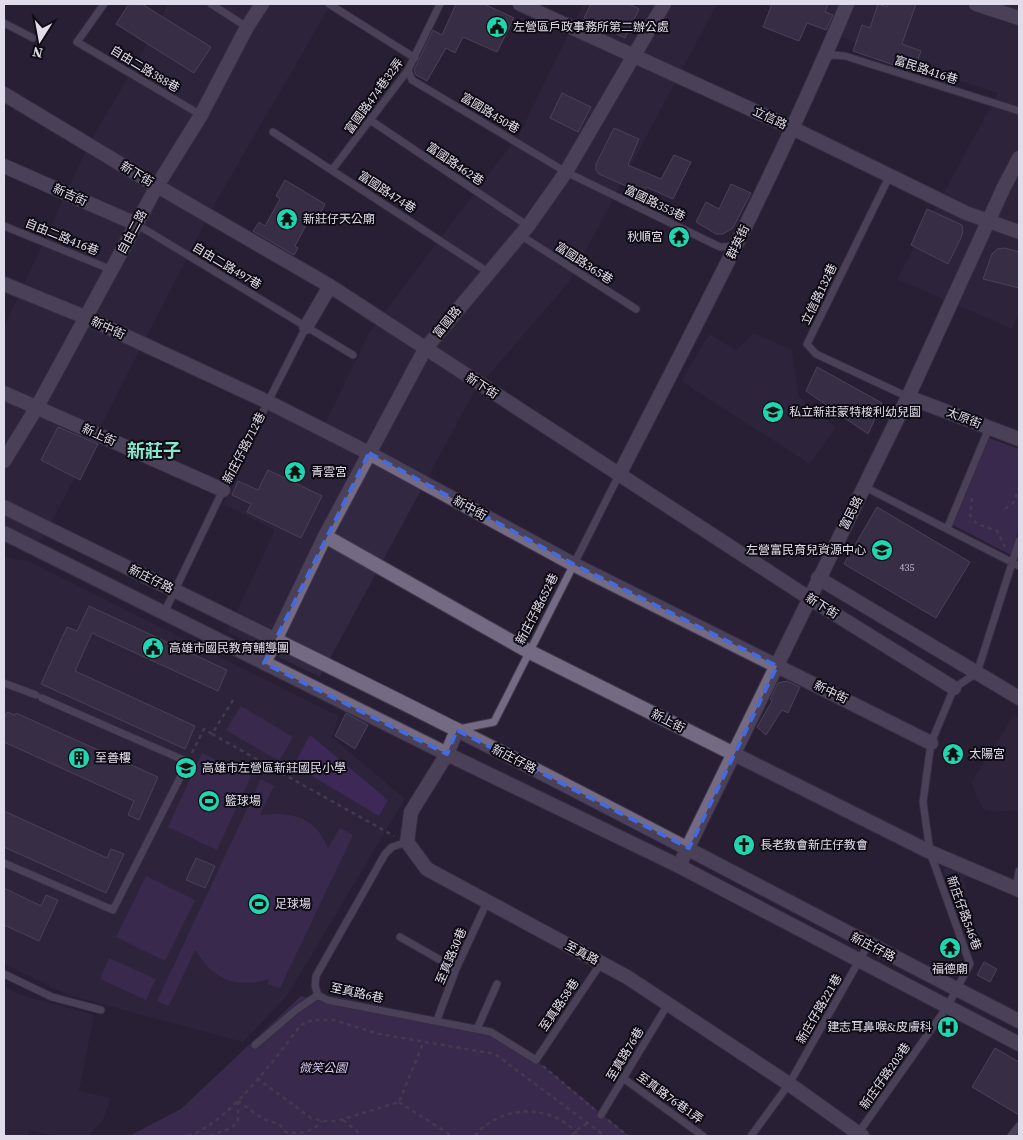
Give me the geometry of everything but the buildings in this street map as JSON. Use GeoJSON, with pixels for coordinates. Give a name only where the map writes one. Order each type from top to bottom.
{"type":"FeatureCollection","features":[{"type":"Feature","properties":{"kind":"street","name":"自由二路"},"geometry":{"type":"LineString","coordinates":[[4,461],[37,407],[157,186],[201,115],[247,27],[262,4]]}},
{"type":"Feature","properties":{"kind":"street","name":"立信路"},"geometry":{"type":"LineString","coordinates":[[520,4],[792,128],[889,177],[989,221],[1019,232]]}},
{"type":"Feature","properties":{"kind":"street","name":"富國路"},"geometry":{"type":"LineString","coordinates":[[264,663],[325,536],[425,349],[524,231],[566,172],[664,4]]}},
{"type":"Feature","properties":{"kind":"street","name":"群英街"},"geometry":{"type":"LineString","coordinates":[[619,475],[737,245],[825,58],[847,4]]}},
{"type":"Feature","properties":{"kind":"street"},"geometry":{"type":"LineString","coordinates":[[976,4],[1019,18]]}},
{"type":"Feature","properties":{"kind":"street","name":"新下街"},"geometry":{"type":"LineString","coordinates":[[4,94],[157,186],[330,286],[809,598],[954,688]]}},
{"type":"Feature","properties":{"kind":"street","name":"富民路"},"geometry":{"type":"LineString","coordinates":[[679,866],[908,397],[1019,158]]}},
{"type":"Feature","properties":{"kind":"street","name":"新吉街"},"geometry":{"type":"LineString","coordinates":[[4,166],[136,224]]}},
{"type":"Feature","properties":{"kind":"street","name":"新中街"},"geometry":{"type":"LineString","coordinates":[[4,284],[85,318],[268,402],[369,453],[573,564],[932,743]]}},
{"type":"Feature","properties":{"kind":"street","name":"新庄仔路712巷"},"geometry":{"type":"LineString","coordinates":[[306,327],[330,286]]}},
{"type":"Feature","properties":{"kind":"street","name":"新上街"},"geometry":{"type":"LineString","coordinates":[[4,393],[223,490]]}},
{"type":"Feature","properties":{"kind":"street","name":"太原街"},"geometry":{"type":"LineString","coordinates":[[908,397],[1019,439]]}},
{"type":"Feature","properties":{"kind":"street","name":"新庄仔路"},"geometry":{"type":"LineString","coordinates":[[4,507],[457,730],[689,848],[868,944],[1019,1021]]}},
{"type":"Feature","properties":{"kind":"street","name":"新庄仔路"},"geometry":{"type":"LineString","coordinates":[[4,533],[447,754],[679,866],[1019,1044]]}},
{"type":"Feature","properties":{"kind":"street","name":"新上街"},"geometry":{"type":"LineString","coordinates":[[325,536],[528,650],[930,852],[1018,889]]}},
{"type":"Feature","properties":{"kind":"street","name":"新下街"},"geometry":{"type":"LineString","coordinates":[[818,578],[1019,698]]}},
{"type":"Feature","properties":{"kind":"street"},"geometry":{"type":"LineString","coordinates":[[406,842],[411,812],[447,754],[457,730]]}},
{"type":"Feature","properties":{"kind":"street","name":"至真路"},"geometry":{"type":"LineString","coordinates":[[406,842],[427,870],[627,977],[789,1084],[859,1135]]}},
{"type":"Feature","properties":{"kind":"lane","name":"自由二路388巷"},"geometry":{"type":"LineString","coordinates":[[104,4],[77,42],[201,115]]}},
{"type":"Feature","properties":{"kind":"lane"},"geometry":{"type":"LineString","coordinates":[[211,4],[247,27]]}},
{"type":"Feature","properties":{"kind":"lane"},"geometry":{"type":"LineString","coordinates":[[329,4],[415,58]]}},
{"type":"Feature","properties":{"kind":"lane","name":"富國路474巷32弄"},"geometry":{"type":"LineString","coordinates":[[332,170],[408,70],[440,4]]}},
{"type":"Feature","properties":{"kind":"lane"},"geometry":{"type":"LineString","coordinates":[[4,23],[33,38]]}},
{"type":"Feature","properties":{"kind":"lane","name":"富民路416巷"},"geometry":{"type":"LineString","coordinates":[[825,58],[833,55],[845,56],[1019,111]]}},
{"type":"Feature","properties":{"kind":"lane","name":"富國路450巷"},"geometry":{"type":"LineString","coordinates":[[408,70],[412,80],[566,172]]}},
{"type":"Feature","properties":{"kind":"lane","name":"富國路462巷"},"geometry":{"type":"LineString","coordinates":[[370,120],[524,231]]}},
{"type":"Feature","properties":{"kind":"lane","name":"富國路474巷"},"geometry":{"type":"LineString","coordinates":[[273,132],[488,272]]}},
{"type":"Feature","properties":{"kind":"lane","name":"富國路353巷"},"geometry":{"type":"LineString","coordinates":[[566,172],[720,247],[737,245]]}},
{"type":"Feature","properties":{"kind":"lane","name":"立信路132巷"},"geometry":{"type":"LineString","coordinates":[[889,177],[807,344],[816,354],[908,397]]}},
{"type":"Feature","properties":{"kind":"lane","name":"自由二路497巷"},"geometry":{"type":"LineString","coordinates":[[136,224],[353,355]]}},
{"type":"Feature","properties":{"kind":"lane","name":"自由二路416巷"},"geometry":{"type":"LineString","coordinates":[[4,226],[112,270]]}},
{"type":"Feature","properties":{"kind":"lane","name":"富國路365巷"},"geometry":{"type":"LineString","coordinates":[[524,231],[636,309]]}},
{"type":"Feature","properties":{"kind":"lane","name":"新庄仔路712巷"},"geometry":{"type":"LineString","coordinates":[[164,613],[223,490],[306,327]]}},
{"type":"Feature","properties":{"kind":"lane"},"geometry":{"type":"LineString","coordinates":[[947,528],[989,428]]}},
{"type":"Feature","properties":{"kind":"lane","name":"新庄仔路652巷"},"geometry":{"type":"LineString","coordinates":[[457,730],[494,722],[528,650],[619,475]]}},
{"type":"Feature","properties":{"kind":"lane"},"geometry":{"type":"LineString","coordinates":[[865,486],[1019,566]]}},
{"type":"Feature","properties":{"kind":"lane"},"geometry":{"type":"LineString","coordinates":[[954,688],[976,672],[1019,541]]}},
{"type":"Feature","properties":{"kind":"lane"},"geometry":{"type":"LineString","coordinates":[[4,683],[39,696],[188,762],[114,910],[4,862]]}},
{"type":"Feature","properties":{"kind":"lane","name":"新庄仔路546巷"},"geometry":{"type":"LineString","coordinates":[[947,1007],[970,964],[930,852],[923,802],[932,743],[954,688]]}},
{"type":"Feature","properties":{"kind":"lane","name":"至真路6巷"},"geometry":{"type":"LineString","coordinates":[[406,842],[392,847],[385,854],[316,976],[315,986],[318,995],[327,1000],[491,1032],[536,1060]]}},
{"type":"Feature","properties":{"kind":"lane"},"geometry":{"type":"LineString","coordinates":[[1018,889],[1019,871]]}},
{"type":"Feature","properties":{"kind":"lane","name":"至真路30巷"},"geometry":{"type":"LineString","coordinates":[[437,1020],[456,968],[487,902]]}},
{"type":"Feature","properties":{"kind":"lane"},"geometry":{"type":"LineString","coordinates":[[400,937],[456,968]]}},
{"type":"Feature","properties":{"kind":"lane","name":"新庄仔路221巷"},"geometry":{"type":"LineString","coordinates":[[751,1136],[789,1084],[860,962],[868,944]]}},
{"type":"Feature","properties":{"kind":"lane","name":"至真路58巷"},"geometry":{"type":"LineString","coordinates":[[536,1060],[601,963]]}},
{"type":"Feature","properties":{"kind":"lane"},"geometry":{"type":"LineString","coordinates":[[4,974],[52,998],[101,1010]]}},
{"type":"Feature","properties":{"kind":"lane"},"geometry":{"type":"LineString","coordinates":[[477,1029],[497,984]]}},
{"type":"Feature","properties":{"kind":"lane"},"geometry":{"type":"LineString","coordinates":[[255,1045],[296,1010],[318,995]]}},
{"type":"Feature","properties":{"kind":"lane","name":"至真路76巷"},"geometry":{"type":"LineString","coordinates":[[601,1114],[668,1004]]}},
{"type":"Feature","properties":{"kind":"lane","name":"新庄仔路203巷"},"geometry":{"type":"LineString","coordinates":[[859,1135],[947,1007]]}},
{"type":"Feature","properties":{"kind":"lane","name":"至真路76巷1弄"},"geometry":{"type":"LineString","coordinates":[[623,1078],[703,1136]]}},
{"type":"Feature","properties":{"kind":"lane"},"geometry":{"type":"LineString","coordinates":[[1011,1136],[1019,1126]]}},
{"type":"Feature","properties":{"kind":"path"},"geometry":{"type":"LineString","coordinates":[[1005,508],[1014,502],[1019,487]]}},
{"type":"Feature","properties":{"kind":"path"},"geometry":{"type":"LineString","coordinates":[[972,496],[970,515],[977,524],[997,531],[1012,562]]}},
{"type":"Feature","properties":{"kind":"path"},"geometry":{"type":"LineString","coordinates":[[212,734],[233,700]]}},
{"type":"Feature","properties":{"kind":"path"},"geometry":{"type":"LineString","coordinates":[[188,762],[204,729],[406,842]]}},
{"type":"Feature","properties":{"kind":"path"},"geometry":{"type":"LineString","coordinates":[[188,1136],[199,1133],[238,1101],[300,1026],[312,1020],[334,1020],[379,1034],[495,1054],[605,1136]]}},
{"type":"Feature","properties":{"kind":"path"},"geometry":{"type":"LineString","coordinates":[[399,1102],[424,1041]]}},
{"type":"Feature","properties":{"kind":"path"},"geometry":{"type":"LineString","coordinates":[[536,1060],[628,1136]]}},
{"type":"Feature","properties":{"kind":"path"},"geometry":{"type":"LineString","coordinates":[[256,1078],[311,1118],[322,1121],[342,1119],[399,1102],[452,1136]]}},
{"type":"Feature","properties":{"kind":"path"},"geometry":{"type":"LineString","coordinates":[[238,1101],[263,1119],[279,1124],[286,1132],[300,1134],[318,1127],[322,1121]]}},
{"type":"Feature","properties":{"kind":"path"},"geometry":{"type":"LineString","coordinates":[[210,1136],[230,1128],[238,1121],[238,1101]]}},
{"type":"Feature","properties":{"kind":"path"},"geometry":{"type":"LineString","coordinates":[[475,1136],[497,1118],[517,1112],[538,1112],[558,1119],[579,1136]]}},
{"type":"Feature","properties":{"kind":"path"},"geometry":{"type":"LineString","coordinates":[[342,1119],[363,1136]]}},
{"type":"Feature","properties":{"kind":"path"},"geometry":{"type":"LineString","coordinates":[[572,1136],[575,1131],[588,1123]]}},
{"type":"Feature","properties":{"kind":"highlighted area"},"geometry":{"type":"Polygon","coordinates":[[[369,453],[573,564],[777,666],[689,848],[457,730],[447,754],[264,663],[369,453]]]}},
{"type":"Feature","properties":{"kind":"shaded area"},"geometry":{"type":"Polygon","coordinates":[[[168,4],[331,4],[214,205],[43,539],[4,545],[4,327],[91,140],[133,69],[168,4]]]}},
{"type":"Feature","properties":{"kind":"shaded area"},"geometry":{"type":"Polygon","coordinates":[[[583,4],[717,4],[569,282],[474,392],[320,677],[227,632],[275,530],[223,504],[271,410],[320,434],[370,331],[520,133],[583,4]]]}},
{"type":"Feature","properties":{"kind":"shaded area"},"geometry":{"type":"Polygon","coordinates":[[[762,4],[1019,4],[1019,312],[1012,329],[897,279],[998,93],[917,67],[762,4]]]}},
{"type":"Feature","properties":{"kind":"shaded area","name":"私立新莊蒙特梭利幼兒園"},"geometry":{"type":"Polygon","coordinates":[[[754,333],[792,350],[799,397],[836,427],[810,464],[681,381],[709,334],[736,350],[754,333]]]}},
{"type":"Feature","properties":{"kind":"shaded area","name":"高雄市左營區新莊國民小學"},"geometry":{"type":"Polygon","coordinates":[[[4,557],[28,561],[339,716],[332,737],[405,799],[287,996],[243,1042],[68,995],[4,964],[4,557]]]}},
{"type":"Feature","properties":{"kind":"shaded area"},"geometry":{"type":"Polygon","coordinates":[[[1014,715],[1019,719],[1019,810],[995,812],[984,810],[971,783],[1014,715]]]}},
{"type":"Feature","properties":{"kind":"shaded area"},"geometry":{"type":"Polygon","coordinates":[[[310,735],[388,800],[379,816],[294,765],[310,735]]]}},
{"type":"Feature","properties":{"kind":"shaded area"},"geometry":{"type":"Polygon","coordinates":[[[952,866],[971,876],[963,879],[967,893],[954,898],[943,869],[952,866]]]}},
{"type":"Feature","properties":{"kind":"shaded area"},"geometry":{"type":"Polygon","coordinates":[[[4,987],[21,995],[94,1015],[79,1091],[111,1098],[103,1120],[88,1136],[55,1136],[29,1130],[27,1136],[4,1136],[4,987]]]}},
{"type":"Feature","properties":{"kind":"green space"},"geometry":{"type":"Polygon","coordinates":[[[989,438],[1019,449],[1019,529],[1011,555],[953,525],[989,438]]]}},
{"type":"Feature","properties":{"kind":"green space"},"geometry":{"type":"Polygon","coordinates":[[[241,706],[293,737],[279,761],[226,730],[241,706]]]}},
{"type":"Feature","properties":{"kind":"green space","name":"籃球場"},"geometry":{"type":"Polygon","coordinates":[[[202,753],[251,776],[217,850],[168,827],[202,753]]]}},
{"type":"Feature","properties":{"kind":"green space"},"geometry":{"type":"Polygon","coordinates":[[[261,779],[274,786],[260,815],[282,814],[301,818],[317,829],[328,848],[340,828],[353,835],[280,988],[268,984],[269,979],[245,983],[223,978],[208,967],[195,950],[169,1006],[157,1001],[261,779]]]}},
{"type":"Feature","properties":{"kind":"green space"},"geometry":{"type":"Polygon","coordinates":[[[146,876],[195,900],[165,961],[116,937],[146,876]]]}},
{"type":"Feature","properties":{"kind":"green space"},"geometry":{"type":"Polygon","coordinates":[[[109,958],[156,979],[146,1000],[100,979],[109,958]]]}},
{"type":"Feature","properties":{"kind":"green space","name":"微笑公園"},"geometry":{"type":"Polygon","coordinates":[[[301,996],[491,1032],[536,1060],[629,1136],[129,1136],[181,1109],[301,996]]]}},
{"type":"Feature","properties":{"kind":"place","name":"左營區戶政事務所第二辦公處"},"geometry":{"type":"Point","coordinates":[497,27]}},
{"type":"Feature","properties":{"kind":"place","name":"新莊仔天公廟"},"geometry":{"type":"Point","coordinates":[287,219]}},
{"type":"Feature","properties":{"kind":"place","name":"秋順宮"},"geometry":{"type":"Point","coordinates":[679,237]}},
{"type":"Feature","properties":{"kind":"place","name":"私立新莊蒙特梭利幼兒園"},"geometry":{"type":"Point","coordinates":[773,412]}},
{"type":"Feature","properties":{"kind":"place","name":"青雲宮"},"geometry":{"type":"Point","coordinates":[295,472]}},
{"type":"Feature","properties":{"kind":"place","name":"左營富民育兒資源中心"},"geometry":{"type":"Point","coordinates":[882,550]}},
{"type":"Feature","properties":{"kind":"place","name":"高雄市國民教育輔導團"},"geometry":{"type":"Point","coordinates":[153,648]}},
{"type":"Feature","properties":{"kind":"place","name":"太陽宮"},"geometry":{"type":"Point","coordinates":[953,754]}},
{"type":"Feature","properties":{"kind":"place","name":"至善樓"},"geometry":{"type":"Point","coordinates":[79,758]}},
{"type":"Feature","properties":{"kind":"place","name":"高雄市左營區新莊國民小學"},"geometry":{"type":"Point","coordinates":[186,768]}},
{"type":"Feature","properties":{"kind":"place","name":"籃球場"},"geometry":{"type":"Point","coordinates":[209,801]}},
{"type":"Feature","properties":{"kind":"place","name":"長老教會新庄仔教會"},"geometry":{"type":"Point","coordinates":[744,845]}},
{"type":"Feature","properties":{"kind":"place","name":"足球場"},"geometry":{"type":"Point","coordinates":[259,904]}},
{"type":"Feature","properties":{"kind":"place","name":"福德廟"},"geometry":{"type":"Point","coordinates":[950,948]}},
{"type":"Feature","properties":{"kind":"place","name":"建志耳鼻喉&皮膚科"},"geometry":{"type":"Point","coordinates":[948,1027]}},
{"type":"Feature","properties":{"kind":"district","name":"新莊子"},"geometry":{"type":"Point","coordinates":[154,450]}}]}
